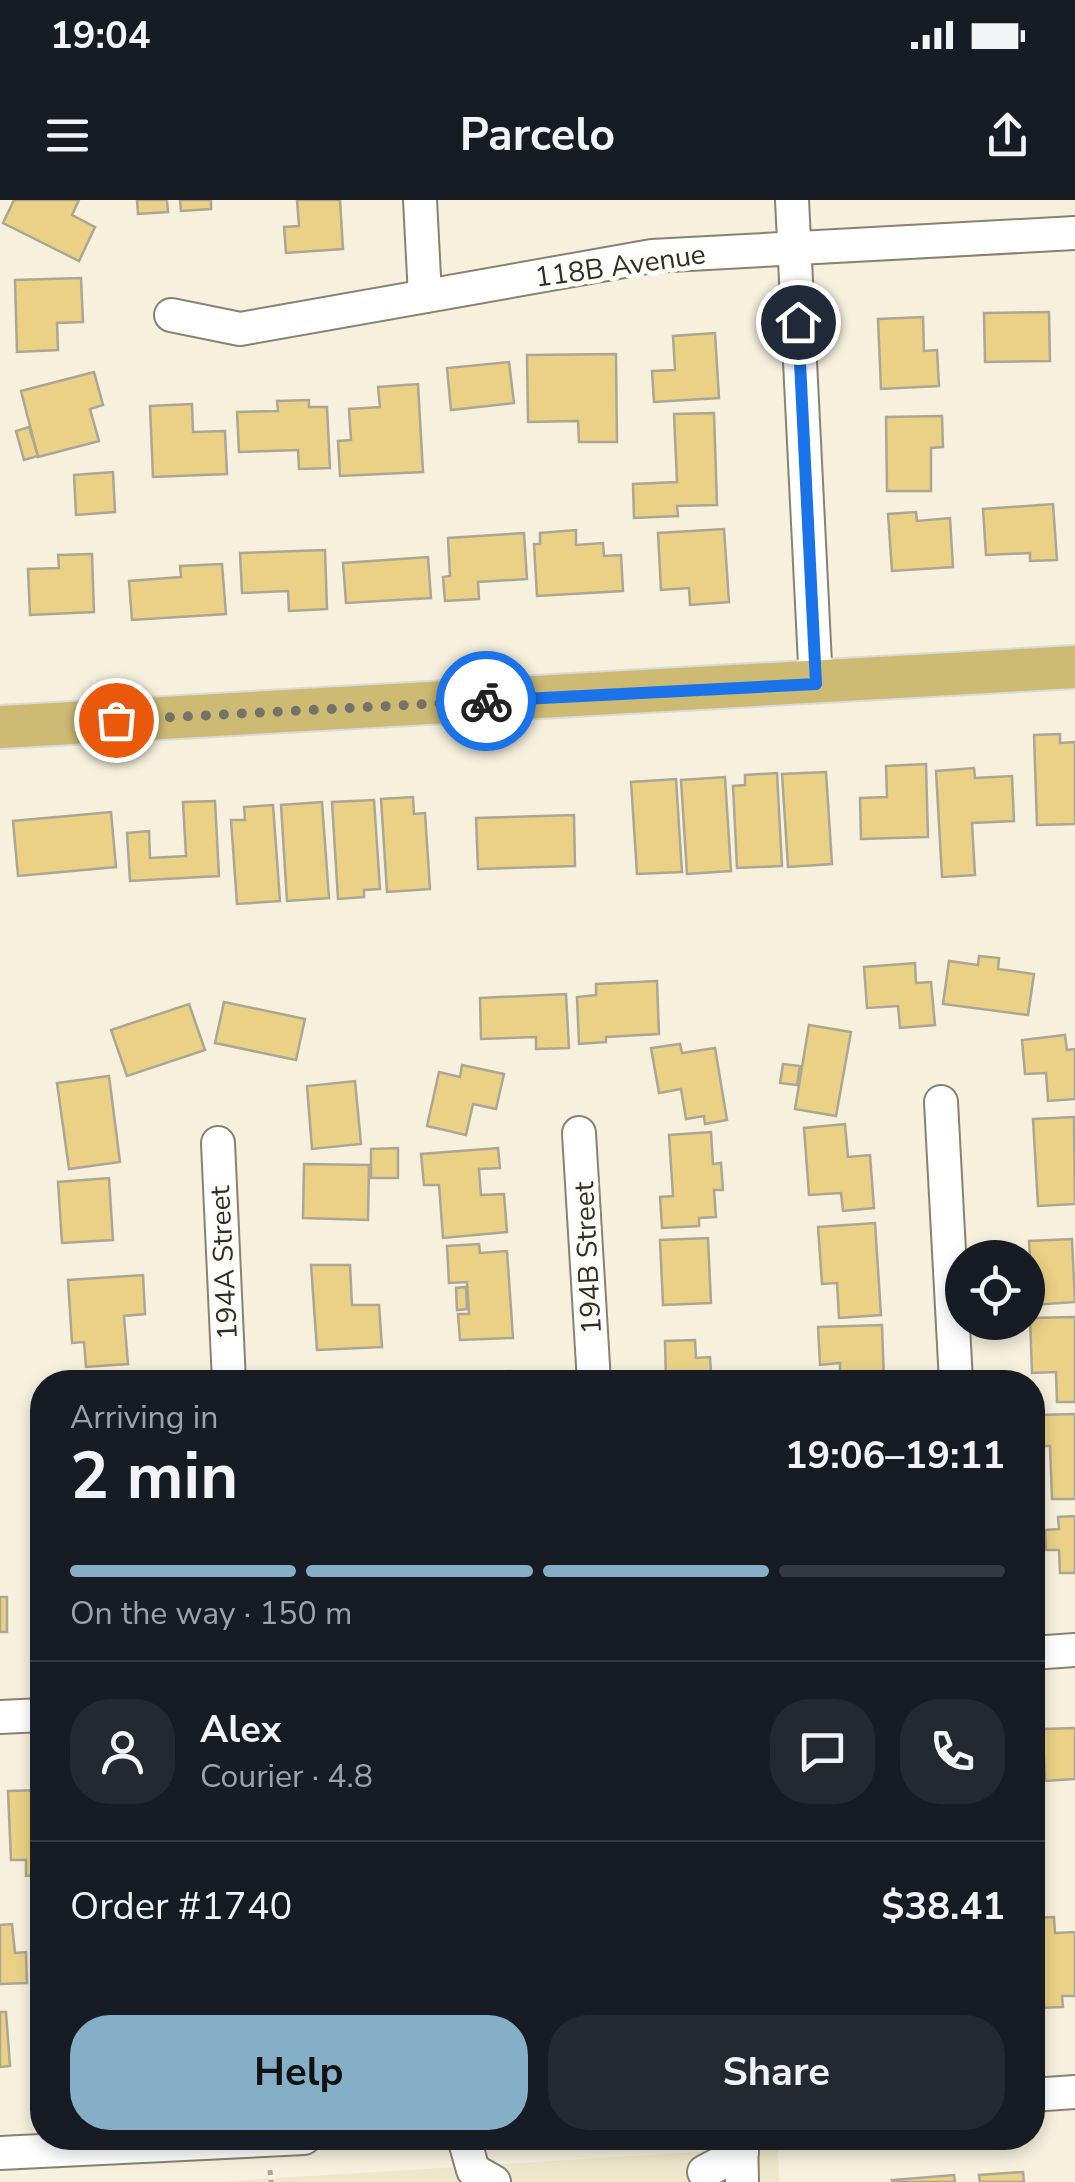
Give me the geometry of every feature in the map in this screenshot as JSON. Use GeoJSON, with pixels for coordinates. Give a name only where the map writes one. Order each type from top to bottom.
{"type":"FeatureCollection","features":[{"type":"Feature","properties":{"kind":"main road"},"geometry":{"type":"LineString","coordinates":[[0,726],[1075,667]]}},
{"type":"Feature","properties":{"kind":"street"},"geometry":{"type":"LineString","coordinates":[[420,200],[425,296]]}},
{"type":"Feature","properties":{"kind":"street"},"geometry":{"type":"LineString","coordinates":[[792,200],[816,684]]}},
{"type":"Feature","properties":{"kind":"street","name":"118B Avenue"},"geometry":{"type":"LineString","coordinates":[[171,315],[240,328],[652,256],[1075,233]]}},
{"type":"Feature","properties":{"kind":"street"},"geometry":{"type":"LineString","coordinates":[[941,1102],[955,1370]]}},
{"type":"Feature","properties":{"kind":"street","name":"194B Street"},"geometry":{"type":"LineString","coordinates":[[579,1133],[593,1370]]}},
{"type":"Feature","properties":{"kind":"street","name":"194A Street"},"geometry":{"type":"LineString","coordinates":[[218,1143],[228,1370]]}},
{"type":"Feature","properties":{"kind":"street"},"geometry":{"type":"LineString","coordinates":[[1045,1651],[1075,1650]]}},
{"type":"Feature","properties":{"kind":"street"},"geometry":{"type":"LineString","coordinates":[[0,1718],[30,1716]]}},
{"type":"Feature","properties":{"kind":"street"},"geometry":{"type":"LineString","coordinates":[[1045,2094],[1075,2092]]}},
{"type":"Feature","properties":{"kind":"street"},"geometry":{"type":"LineString","coordinates":[[0,2153],[61,2150]]}},
{"type":"Feature","properties":{"kind":"street"},"geometry":{"type":"LineString","coordinates":[[467,2150],[473,2170],[494,2182]]}},
{"type":"Feature","properties":{"kind":"street"},"geometry":{"type":"LineString","coordinates":[[704,2172],[742,2157]]}},
{"type":"Feature","properties":{"kind":"shaded area"},"geometry":{"type":"Polygon","coordinates":[[[778,2150],[779,2182],[215,2182],[778,2150]]]}},
{"type":"Feature","properties":{"kind":"building"},"geometry":{"type":"Polygon","coordinates":[[[14,200],[79,200],[72,215],[95,227],[79,261],[3,223],[14,200]]]}},
{"type":"Feature","properties":{"kind":"building"},"geometry":{"type":"Polygon","coordinates":[[[137,200],[167,200],[168,212],[138,214],[137,200]]]}},
{"type":"Feature","properties":{"kind":"building"},"geometry":{"type":"Polygon","coordinates":[[[180,200],[211,200],[211,209],[181,211],[180,200]]]}},
{"type":"Feature","properties":{"kind":"building"},"geometry":{"type":"Polygon","coordinates":[[[297,200],[340,200],[343,249],[286,253],[284,227],[299,226],[297,200]]]}},
{"type":"Feature","properties":{"kind":"building"},"geometry":{"type":"Polygon","coordinates":[[[81,278],[83,322],[57,323],[58,350],[17,352],[15,280],[81,278]]]}},
{"type":"Feature","properties":{"kind":"building"},"geometry":{"type":"Polygon","coordinates":[[[1049,312],[1050,361],[985,362],[984,313],[1049,312]]]}},
{"type":"Feature","properties":{"kind":"building"},"geometry":{"type":"Polygon","coordinates":[[[923,317],[924,351],[937,350],[939,386],[881,389],[878,319],[923,317]]]}},
{"type":"Feature","properties":{"kind":"building"},"geometry":{"type":"Polygon","coordinates":[[[715,333],[719,398],[654,402],[652,371],[675,370],[673,336],[715,333]]]}},
{"type":"Feature","properties":{"kind":"building"},"geometry":{"type":"Polygon","coordinates":[[[616,354],[617,442],[579,442],[578,421],[528,422],[527,355],[616,354]]]}},
{"type":"Feature","properties":{"kind":"building"},"geometry":{"type":"Polygon","coordinates":[[[509,362],[514,403],[451,410],[447,368],[509,362]]]}},
{"type":"Feature","properties":{"kind":"building"},"geometry":{"type":"Polygon","coordinates":[[[94,372],[103,405],[90,409],[99,441],[38,457],[21,391],[94,372]]]}},
{"type":"Feature","properties":{"kind":"building"},"geometry":{"type":"Polygon","coordinates":[[[418,384],[423,472],[340,476],[338,441],[351,440],[349,409],[380,407],[378,387],[418,384]]]}},
{"type":"Feature","properties":{"kind":"building"},"geometry":{"type":"Polygon","coordinates":[[[309,400],[309,407],[327,407],[330,468],[299,469],[298,450],[239,452],[237,412],[278,411],[277,401],[309,400]]]}},
{"type":"Feature","properties":{"kind":"building"},"geometry":{"type":"Polygon","coordinates":[[[192,404],[193,432],[225,431],[227,474],[153,477],[150,406],[192,404]]]}},
{"type":"Feature","properties":{"kind":"building"},"geometry":{"type":"Polygon","coordinates":[[[714,413],[717,505],[677,506],[678,516],[634,518],[633,484],[677,482],[674,414],[714,413]]]}},
{"type":"Feature","properties":{"kind":"building"},"geometry":{"type":"Polygon","coordinates":[[[942,416],[943,447],[931,448],[931,491],[887,491],[886,417],[942,416]]]}},
{"type":"Feature","properties":{"kind":"building"},"geometry":{"type":"Polygon","coordinates":[[[29,427],[38,456],[24,460],[16,431],[29,427]]]}},
{"type":"Feature","properties":{"kind":"building"},"geometry":{"type":"Polygon","coordinates":[[[113,472],[115,512],[76,515],[74,475],[113,472]]]}},
{"type":"Feature","properties":{"kind":"building"},"geometry":{"type":"Polygon","coordinates":[[[1053,504],[1057,560],[1030,561],[1030,553],[986,555],[983,509],[1053,504]]]}},
{"type":"Feature","properties":{"kind":"building"},"geometry":{"type":"Polygon","coordinates":[[[916,512],[917,521],[950,518],[953,567],[892,571],[888,514],[916,512]]]}},
{"type":"Feature","properties":{"kind":"building"},"geometry":{"type":"Polygon","coordinates":[[[724,529],[729,602],[690,605],[689,588],[661,590],[658,533],[724,529]]]}},
{"type":"Feature","properties":{"kind":"building"},"geometry":{"type":"Polygon","coordinates":[[[576,530],[576,545],[603,543],[604,556],[621,555],[623,591],[537,596],[534,544],[540,544],[540,533],[576,530]]]}},
{"type":"Feature","properties":{"kind":"building"},"geometry":{"type":"Polygon","coordinates":[[[524,533],[527,579],[478,582],[479,599],[445,601],[443,577],[450,576],[448,538],[524,533]]]}},
{"type":"Feature","properties":{"kind":"building"},"geometry":{"type":"Polygon","coordinates":[[[325,550],[327,609],[289,611],[288,591],[242,593],[240,553],[325,550]]]}},
{"type":"Feature","properties":{"kind":"building"},"geometry":{"type":"Polygon","coordinates":[[[92,554],[94,612],[30,615],[28,569],[59,568],[58,555],[92,554]]]}},
{"type":"Feature","properties":{"kind":"building"},"geometry":{"type":"Polygon","coordinates":[[[428,557],[431,598],[346,603],[343,563],[428,557]]]}},
{"type":"Feature","properties":{"kind":"building"},"geometry":{"type":"Polygon","coordinates":[[[222,564],[226,614],[132,620],[129,581],[181,577],[180,566],[222,564]]]}},
{"type":"Feature","properties":{"kind":"building"},"geometry":{"type":"Polygon","coordinates":[[[1060,734],[1060,743],[1075,742],[1075,824],[1037,825],[1034,735],[1060,734]]]}},
{"type":"Feature","properties":{"kind":"building"},"geometry":{"type":"Polygon","coordinates":[[[926,764],[928,837],[861,839],[860,798],[887,797],[886,766],[926,764]]]}},
{"type":"Feature","properties":{"kind":"building"},"geometry":{"type":"Polygon","coordinates":[[[974,768],[975,778],[1012,776],[1014,821],[972,823],[975,875],[942,877],[936,771],[974,768]]]}},
{"type":"Feature","properties":{"kind":"building"},"geometry":{"type":"Polygon","coordinates":[[[826,772],[832,864],[788,867],[782,774],[826,772]]]}},
{"type":"Feature","properties":{"kind":"building"},"geometry":{"type":"Polygon","coordinates":[[[777,773],[782,866],[737,868],[733,786],[745,785],[745,775],[777,773]]]}},
{"type":"Feature","properties":{"kind":"building"},"geometry":{"type":"Polygon","coordinates":[[[725,777],[731,871],[687,874],[681,780],[725,777]]]}},
{"type":"Feature","properties":{"kind":"building"},"geometry":{"type":"Polygon","coordinates":[[[676,779],[682,872],[637,874],[631,782],[676,779]]]}},
{"type":"Feature","properties":{"kind":"building"},"geometry":{"type":"Polygon","coordinates":[[[413,797],[414,814],[425,813],[430,889],[387,892],[381,799],[413,797]]]}},
{"type":"Feature","properties":{"kind":"building"},"geometry":{"type":"Polygon","coordinates":[[[374,800],[380,889],[364,890],[364,897],[338,899],[332,802],[374,800]]]}},
{"type":"Feature","properties":{"kind":"building"},"geometry":{"type":"Polygon","coordinates":[[[215,801],[219,876],[130,881],[127,833],[149,831],[150,858],[186,856],[183,802],[215,801]]]}},
{"type":"Feature","properties":{"kind":"building"},"geometry":{"type":"Polygon","coordinates":[[[322,802],[329,898],[287,901],[281,805],[322,802]]]}},
{"type":"Feature","properties":{"kind":"building"},"geometry":{"type":"Polygon","coordinates":[[[273,805],[280,901],[237,904],[231,820],[245,820],[244,807],[273,805]]]}},
{"type":"Feature","properties":{"kind":"building"},"geometry":{"type":"Polygon","coordinates":[[[111,812],[116,867],[18,876],[13,821],[111,812]]]}},
{"type":"Feature","properties":{"kind":"building"},"geometry":{"type":"Polygon","coordinates":[[[574,815],[575,866],[478,869],[476,818],[574,815]]]}},
{"type":"Feature","properties":{"kind":"building"},"geometry":{"type":"Polygon","coordinates":[[[979,956],[999,958],[998,969],[1034,974],[1028,1015],[943,1004],[949,961],[978,965],[979,956]]]}},
{"type":"Feature","properties":{"kind":"building"},"geometry":{"type":"Polygon","coordinates":[[[915,963],[916,983],[931,982],[935,1025],[900,1028],[898,1006],[867,1008],[864,967],[915,963]]]}},
{"type":"Feature","properties":{"kind":"building"},"geometry":{"type":"Polygon","coordinates":[[[657,981],[659,1034],[606,1037],[606,1042],[579,1044],[577,997],[596,995],[596,984],[657,981]]]}},
{"type":"Feature","properties":{"kind":"building"},"geometry":{"type":"Polygon","coordinates":[[[566,994],[569,1048],[536,1049],[536,1037],[481,1039],[480,998],[566,994]]]}},
{"type":"Feature","properties":{"kind":"building"},"geometry":{"type":"Polygon","coordinates":[[[224,1002],[305,1019],[296,1060],[215,1043],[224,1002]]]}},
{"type":"Feature","properties":{"kind":"building"},"geometry":{"type":"Polygon","coordinates":[[[189,1004],[205,1050],[127,1076],[111,1030],[189,1004]]]}},
{"type":"Feature","properties":{"kind":"building"},"geometry":{"type":"Polygon","coordinates":[[[809,1025],[851,1032],[836,1116],[795,1109],[809,1025]]]}},
{"type":"Feature","properties":{"kind":"building"},"geometry":{"type":"Polygon","coordinates":[[[1065,1035],[1067,1050],[1075,1049],[1075,1099],[1048,1101],[1046,1073],[1025,1074],[1022,1040],[1065,1035]]]}},
{"type":"Feature","properties":{"kind":"building"},"geometry":{"type":"Polygon","coordinates":[[[680,1044],[682,1053],[715,1048],[727,1120],[705,1124],[704,1116],[686,1119],[681,1089],[659,1093],[651,1048],[680,1044]]]}},
{"type":"Feature","properties":{"kind":"building"},"geometry":{"type":"Polygon","coordinates":[[[783,1064],[800,1066],[797,1085],[780,1083],[783,1064]]]}},
{"type":"Feature","properties":{"kind":"building"},"geometry":{"type":"Polygon","coordinates":[[[462,1065],[504,1074],[496,1109],[473,1104],[466,1135],[427,1126],[439,1072],[460,1077],[462,1065]]]}},
{"type":"Feature","properties":{"kind":"building"},"geometry":{"type":"Polygon","coordinates":[[[109,1076],[120,1162],[69,1169],[57,1083],[109,1076]]]}},
{"type":"Feature","properties":{"kind":"building"},"geometry":{"type":"Polygon","coordinates":[[[355,1081],[361,1144],[312,1149],[307,1086],[355,1081]]]}},
{"type":"Feature","properties":{"kind":"building"},"geometry":{"type":"Polygon","coordinates":[[[1074,1117],[1075,1204],[1038,1206],[1033,1119],[1074,1117]]]}},
{"type":"Feature","properties":{"kind":"building"},"geometry":{"type":"Polygon","coordinates":[[[845,1124],[848,1157],[870,1155],[874,1208],[843,1211],[841,1193],[809,1195],[804,1128],[845,1124]]]}},
{"type":"Feature","properties":{"kind":"building"},"geometry":{"type":"Polygon","coordinates":[[[711,1132],[713,1164],[721,1163],[723,1190],[714,1190],[716,1217],[699,1218],[699,1226],[662,1228],[660,1197],[673,1196],[669,1135],[711,1132]]]}},
{"type":"Feature","properties":{"kind":"building"},"geometry":{"type":"Polygon","coordinates":[[[398,1148],[398,1178],[371,1178],[371,1149],[398,1148]]]}},
{"type":"Feature","properties":{"kind":"building"},"geometry":{"type":"Polygon","coordinates":[[[498,1148],[500,1168],[479,1169],[481,1195],[504,1194],[507,1232],[443,1238],[439,1185],[424,1185],[421,1154],[498,1148]]]}},
{"type":"Feature","properties":{"kind":"building"},"geometry":{"type":"Polygon","coordinates":[[[304,1164],[369,1165],[368,1220],[303,1218],[304,1164]]]}},
{"type":"Feature","properties":{"kind":"building"},"geometry":{"type":"Polygon","coordinates":[[[109,1178],[113,1240],[62,1243],[58,1182],[109,1178]]]}},
{"type":"Feature","properties":{"kind":"building"},"geometry":{"type":"Polygon","coordinates":[[[875,1223],[881,1315],[839,1318],[837,1283],[822,1284],[818,1227],[875,1223]]]}},
{"type":"Feature","properties":{"kind":"building"},"geometry":{"type":"Polygon","coordinates":[[[708,1238],[711,1303],[663,1305],[660,1240],[708,1238]]]}},
{"type":"Feature","properties":{"kind":"building"},"geometry":{"type":"Polygon","coordinates":[[[1072,1239],[1075,1302],[1045,1304],[1045,1240],[1072,1239]]]}},
{"type":"Feature","properties":{"kind":"building"},"geometry":{"type":"Polygon","coordinates":[[[479,1244],[480,1253],[507,1251],[513,1338],[460,1340],[458,1314],[469,1314],[467,1282],[449,1283],[447,1246],[479,1244]]]}},
{"type":"Feature","properties":{"kind":"building"},"geometry":{"type":"Polygon","coordinates":[[[311,1265],[350,1265],[352,1305],[379,1305],[382,1347],[317,1350],[311,1265]]]}},
{"type":"Feature","properties":{"kind":"building"},"geometry":{"type":"Polygon","coordinates":[[[143,1275],[145,1314],[124,1316],[128,1364],[86,1367],[84,1342],[72,1343],[68,1280],[143,1275]]]}},
{"type":"Feature","properties":{"kind":"building"},"geometry":{"type":"Polygon","coordinates":[[[466,1287],[467,1309],[457,1310],[456,1288],[466,1287]]]}},
{"type":"Feature","properties":{"kind":"building"},"geometry":{"type":"Polygon","coordinates":[[[1075,1317],[1075,1402],[1057,1402],[1056,1372],[1032,1370],[1031,1340],[1045,1340],[1045,1318],[1075,1317]]]}},
{"type":"Feature","properties":{"kind":"building"},"geometry":{"type":"Polygon","coordinates":[[[882,1325],[884,1370],[840,1370],[840,1363],[820,1365],[818,1327],[882,1325]]]}},
{"type":"Feature","properties":{"kind":"building"},"geometry":{"type":"Polygon","coordinates":[[[695,1340],[696,1358],[710,1357],[711,1370],[666,1370],[665,1341],[695,1340]]]}},
{"type":"Feature","properties":{"kind":"building"},"geometry":{"type":"Polygon","coordinates":[[[1075,1414],[1075,1499],[1052,1499],[1045,1415],[1075,1414]]]}},
{"type":"Feature","properties":{"kind":"building"},"geometry":{"type":"Polygon","coordinates":[[[1075,1516],[1075,1573],[1060,1573],[1059,1550],[1046,1550],[1045,1530],[1059,1529],[1058,1517],[1075,1516]]]}},
{"type":"Feature","properties":{"kind":"building"},"geometry":{"type":"Polygon","coordinates":[[[0,1597],[7,1597],[7,1632],[0,1632],[0,1597]]]}},
{"type":"Feature","properties":{"kind":"building"},"geometry":{"type":"Polygon","coordinates":[[[1075,1728],[1075,1779],[1045,1781],[1045,1729],[1075,1728]]]}},
{"type":"Feature","properties":{"kind":"building"},"geometry":{"type":"Polygon","coordinates":[[[30,1790],[30,1876],[26,1876],[26,1860],[11,1860],[8,1791],[30,1790]]]}},
{"type":"Feature","properties":{"kind":"building"},"geometry":{"type":"Polygon","coordinates":[[[1045,1917],[1054,1917],[1055,1933],[1075,1932],[1075,1996],[1062,1996],[1063,2007],[1045,2008],[1045,1917]]]}},
{"type":"Feature","properties":{"kind":"building"},"geometry":{"type":"Polygon","coordinates":[[[12,1924],[15,1953],[26,1952],[27,1983],[0,1984],[0,1925],[12,1924]]]}},
{"type":"Feature","properties":{"kind":"building"},"geometry":{"type":"Polygon","coordinates":[[[0,2012],[6,2012],[10,2066],[0,2067],[0,2012]]]}},
{"type":"Feature","properties":{"kind":"building"},"geometry":{"type":"Polygon","coordinates":[[[1023,2172],[1024,2182],[980,2182],[979,2175],[1023,2172]]]}},
{"type":"Feature","properties":{"kind":"building"},"geometry":{"type":"Polygon","coordinates":[[[954,2175],[955,2182],[892,2180],[954,2175]]]}},
{"type":"Feature","properties":{"kind":"way so far"},"geometry":{"type":"LineString","coordinates":[[116,720],[486,701]]}},
{"type":"Feature","properties":{"kind":"route"},"geometry":{"type":"LineString","coordinates":[[486,701],[816,684],[798,322]]}}]}
